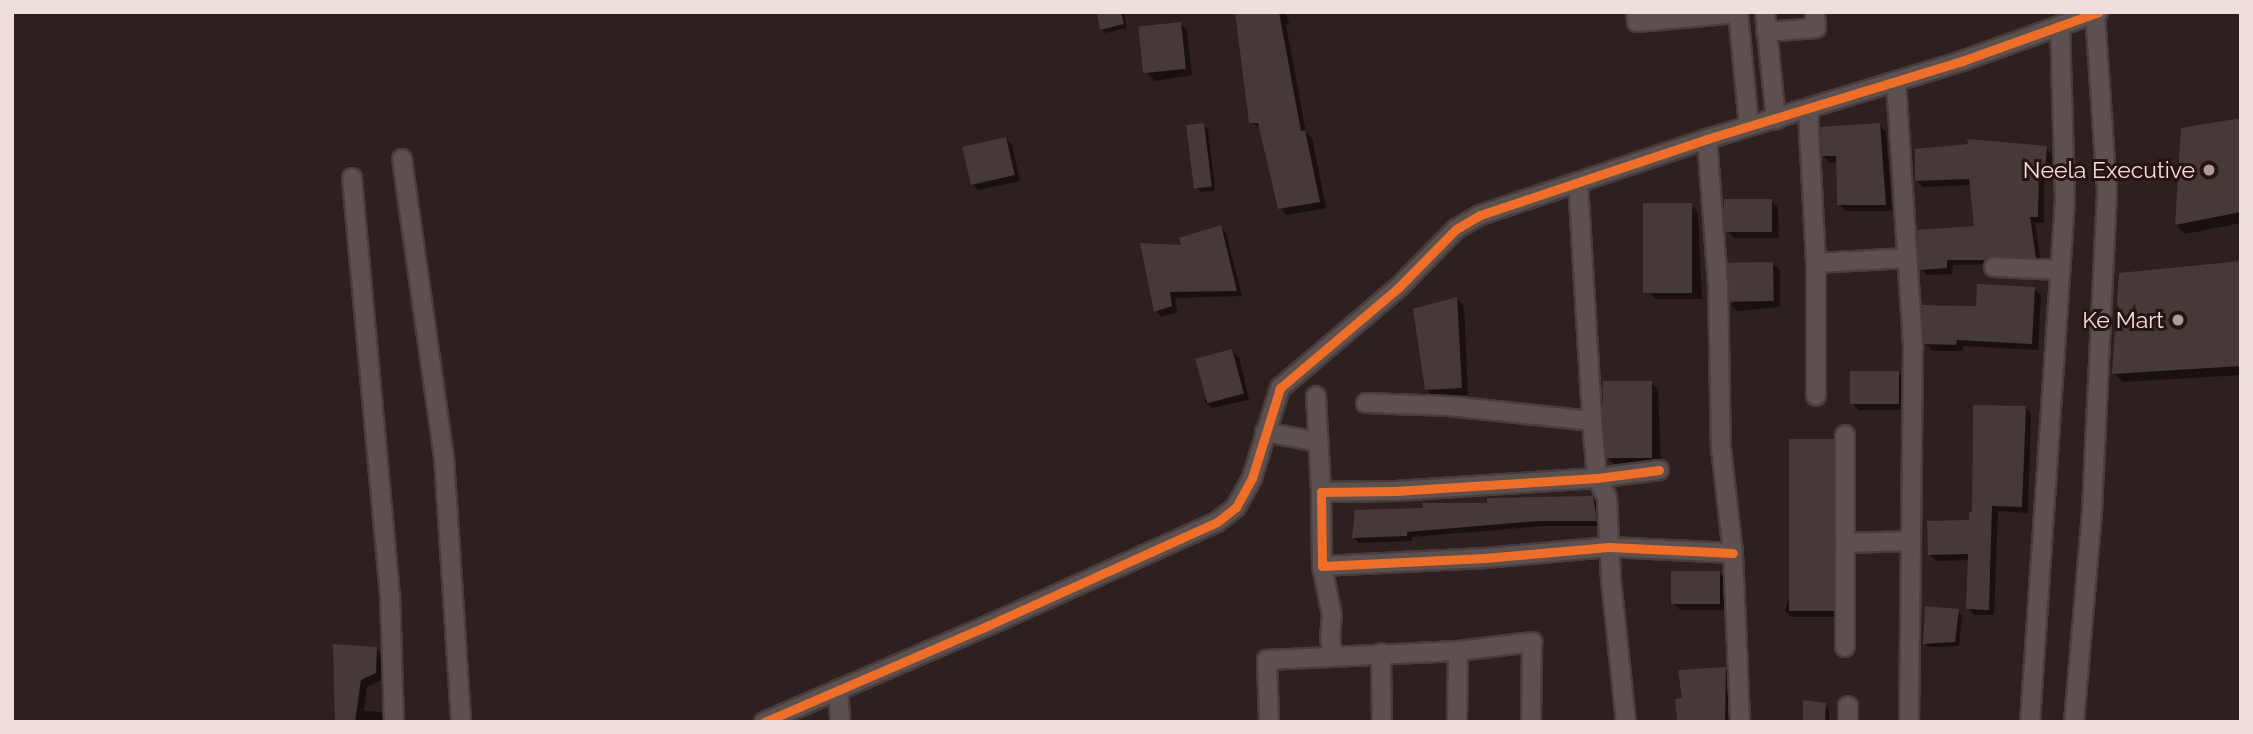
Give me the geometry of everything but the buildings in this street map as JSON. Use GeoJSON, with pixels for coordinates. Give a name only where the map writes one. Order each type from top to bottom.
{"type":"FeatureCollection","features":[{"type":"Feature","properties":{"kind":"street"},"geometry":{"type":"LineString","coordinates":[[1636,12],[1637,22],[1738,13],[1749,126]]}},
{"type":"Feature","properties":{"kind":"street"},"geometry":{"type":"LineString","coordinates":[[1765,12],[1776,119]]}},
{"type":"Feature","properties":{"kind":"street"},"geometry":{"type":"LineString","coordinates":[[1766,32],[1816,28],[1815,12]]}},
{"type":"Feature","properties":{"kind":"street"},"geometry":{"type":"LineString","coordinates":[[764,722],[1217,522],[1236,507],[1252,478],[1280,388],[1398,288],[1457,229],[1480,215],[1707,139],[1896,82],[2097,13],[2106,217],[2092,510],[2074,722]]}},
{"type":"Feature","properties":{"kind":"street"},"geometry":{"type":"LineString","coordinates":[[2030,722],[2065,201],[2060,25]]}},
{"type":"Feature","properties":{"kind":"street"},"geometry":{"type":"LineString","coordinates":[[1896,82],[1913,348],[1909,722]]}},
{"type":"Feature","properties":{"kind":"street"},"geometry":{"type":"LineString","coordinates":[[1808,110],[1816,263],[1816,396]]}},
{"type":"Feature","properties":{"kind":"street"},"geometry":{"type":"LineString","coordinates":[[1707,139],[1718,284],[1721,448],[1733,553],[1740,722]]}},
{"type":"Feature","properties":{"kind":"street"},"geometry":{"type":"LineString","coordinates":[[402,159],[444,457],[461,722]]}},
{"type":"Feature","properties":{"kind":"street"},"geometry":{"type":"LineString","coordinates":[[352,178],[390,595],[394,722]]}},
{"type":"Feature","properties":{"kind":"street"},"geometry":{"type":"LineString","coordinates":[[1578,182],[1597,478],[1607,498],[1609,547],[1626,722]]}},
{"type":"Feature","properties":{"kind":"street"},"geometry":{"type":"LineString","coordinates":[[1816,263],[1908,258]]}},
{"type":"Feature","properties":{"kind":"street"},"geometry":{"type":"LineString","coordinates":[[1994,267],[2060,270]]}},
{"type":"Feature","properties":{"kind":"street"},"geometry":{"type":"LineString","coordinates":[[1317,396],[1322,566],[1332,615],[1329,638],[1333,655]]}},
{"type":"Feature","properties":{"kind":"street"},"geometry":{"type":"LineString","coordinates":[[1366,403],[1449,406],[1592,421]]}},
{"type":"Feature","properties":{"kind":"street"},"geometry":{"type":"LineString","coordinates":[[1265,432],[1318,442]]}},
{"type":"Feature","properties":{"kind":"street"},"geometry":{"type":"LineString","coordinates":[[1845,435],[1845,647]]}},
{"type":"Feature","properties":{"kind":"street"},"geometry":{"type":"LineString","coordinates":[[1321,492],[1395,491],[1597,478],[1659,470]]}},
{"type":"Feature","properties":{"kind":"street"},"geometry":{"type":"LineString","coordinates":[[1845,543],[1911,541]]}},
{"type":"Feature","properties":{"kind":"street"},"geometry":{"type":"LineString","coordinates":[[1322,566],[1485,558],[1609,547],[1733,553]]}},
{"type":"Feature","properties":{"kind":"street"},"geometry":{"type":"LineString","coordinates":[[1269,722],[1267,660],[1458,651],[1532,642],[1531,722]]}},
{"type":"Feature","properties":{"kind":"street"},"geometry":{"type":"LineString","coordinates":[[1457,722],[1458,651]]}},
{"type":"Feature","properties":{"kind":"street"},"geometry":{"type":"LineString","coordinates":[[1381,653],[1382,722]]}},
{"type":"Feature","properties":{"kind":"street"},"geometry":{"type":"LineString","coordinates":[[838,690],[840,722]]}},
{"type":"Feature","properties":{"kind":"cycle path"},"geometry":{"type":"LineString","coordinates":[[764,722],[989,625],[1217,522],[1236,507],[1252,478],[1280,388],[1398,288],[1456,229],[1480,215],[1707,139],[1962,61],[2099,12]]}},
{"type":"Feature","properties":{"kind":"cycle path"},"geometry":{"type":"LineString","coordinates":[[1659,470],[1597,478],[1395,491],[1321,492],[1322,566],[1485,558],[1609,547],[1733,553]]}},
{"type":"Feature","properties":{"kind":"place","name":"Neela Executive"},"geometry":{"type":"Point","coordinates":[2209,170]}},
{"type":"Feature","properties":{"kind":"place","name":"Ke Mart"},"geometry":{"type":"Point","coordinates":[2178,320]}}]}
